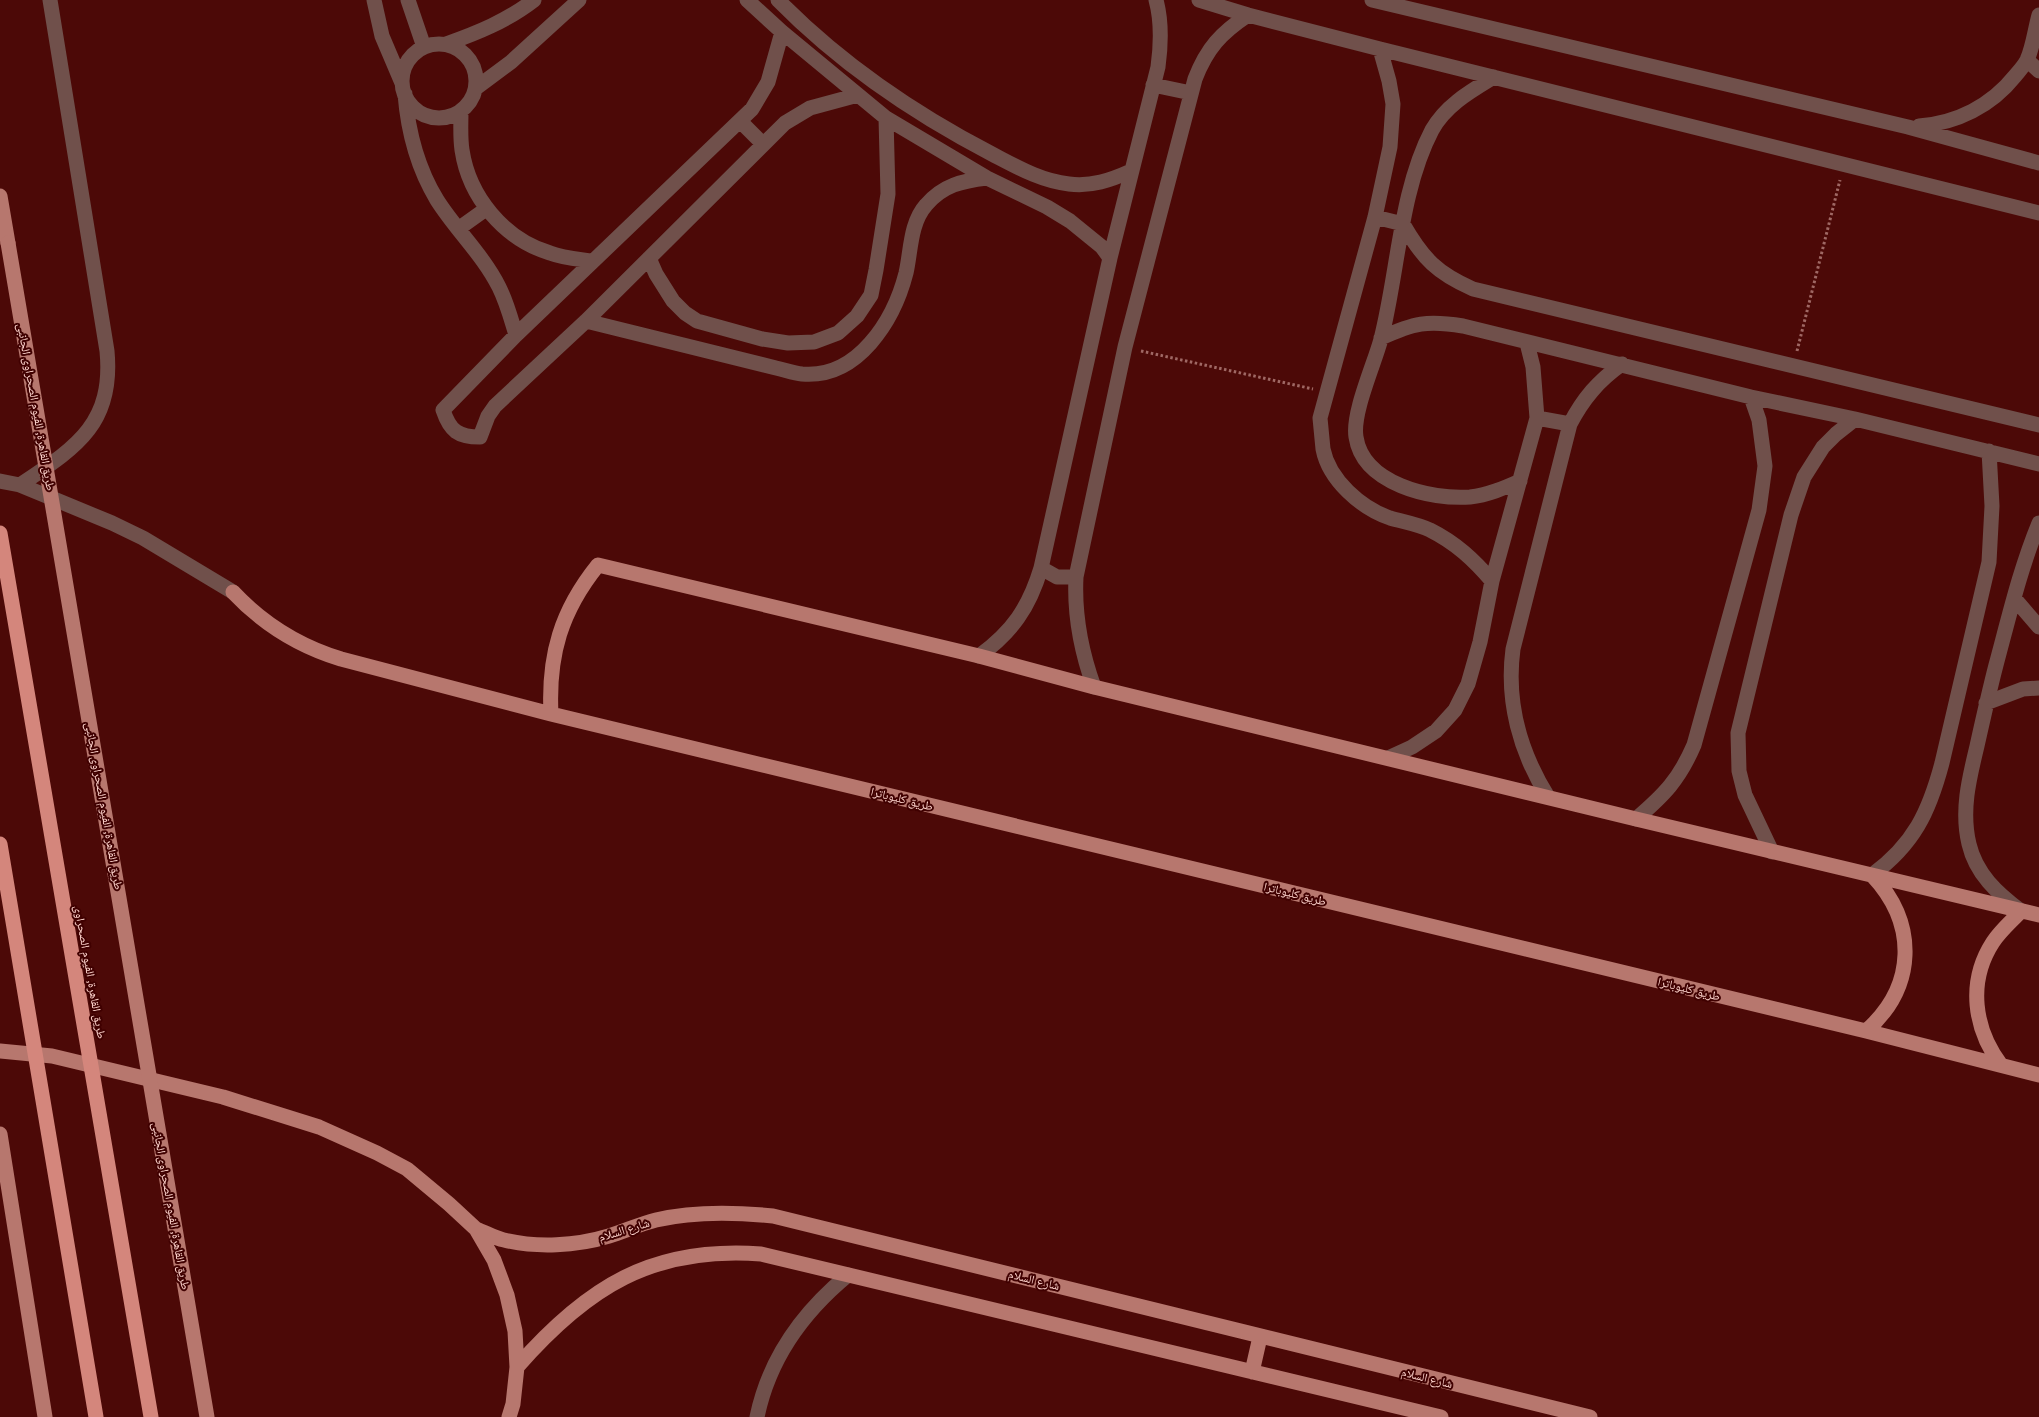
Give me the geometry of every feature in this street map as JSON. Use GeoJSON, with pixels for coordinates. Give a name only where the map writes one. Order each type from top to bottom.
{"type":"FeatureCollection","features":[{"type":"Feature","properties":{"kind":"highway","name":"طريق القاهرة, الفيوم الصحراوى"},"geometry":{"type":"LineString","coordinates":[[0,533],[151,1417]]}},
{"type":"Feature","properties":{"kind":"highway"},"geometry":{"type":"LineString","coordinates":[[0,844],[96,1417]]}},
{"type":"Feature","properties":{"kind":"main road","name":"طريق القاهرة, الفيوم الصحراوى الجانبى"},"geometry":{"type":"LineString","coordinates":[[0,196],[207,1417]]}},
{"type":"Feature","properties":{"kind":"main road"},"geometry":{"type":"LineString","coordinates":[[551,714],[551,674],[558,634],[574,597],[598,564],[978,656],[1094,687],[2039,915]]}},
{"type":"Feature","properties":{"kind":"main road","name":"طريق كليوباترا"},"geometry":{"type":"LineString","coordinates":[[233,592],[262,620],[280,633],[320,652],[551,714],[1866,1031],[2039,1075]]}},
{"type":"Feature","properties":{"kind":"main road"},"geometry":{"type":"LineString","coordinates":[[1866,1031],[1876,1022],[1893,999],[1901,980],[1905,959],[1905,943],[1898,913],[1883,887],[1872,875]]}},
{"type":"Feature","properties":{"kind":"main road"},"geometry":{"type":"LineString","coordinates":[[2001,1065],[1989,1048],[1981,1028],[1978,1014],[1977,986],[1980,971],[1992,943],[2022,911]]}},
{"type":"Feature","properties":{"kind":"main road"},"geometry":{"type":"LineString","coordinates":[[0,1051],[52,1056],[224,1097],[319,1127],[377,1153],[407,1169],[476,1229],[494,1260],[507,1295],[515,1330],[517,1368],[513,1404],[509,1417]]}},
{"type":"Feature","properties":{"kind":"main road"},"geometry":{"type":"LineString","coordinates":[[0,1134],[45,1417]]}},
{"type":"Feature","properties":{"kind":"main road","name":"شارع السلام"},"geometry":{"type":"LineString","coordinates":[[476,1229],[502,1240],[528,1244],[553,1244],[591,1240],[655,1220],[679,1216],[726,1213],[773,1216],[1590,1417]]}},
{"type":"Feature","properties":{"kind":"main road"},"geometry":{"type":"LineString","coordinates":[[517,1368],[550,1331],[589,1298],[619,1279],[664,1262],[688,1256],[737,1252],[762,1254],[1442,1417]]}},
{"type":"Feature","properties":{"kind":"main road"},"geometry":{"type":"LineString","coordinates":[[1252,1372],[1260,1337]]}},
{"type":"Feature","properties":{"kind":"street"},"geometry":{"type":"LineString","coordinates":[[20,484],[61,457],[87,433],[96,418],[108,386],[107,351],[50,0]]}},
{"type":"Feature","properties":{"kind":"street"},"geometry":{"type":"LineString","coordinates":[[374,0],[382,36],[403,89],[414,108],[429,116],[445,117],[461,111],[471,101],[476,88],[475,68],[464,52],[446,44]]}},
{"type":"Feature","properties":{"kind":"street"},"geometry":{"type":"LineString","coordinates":[[408,0],[424,47]]}},
{"type":"Feature","properties":{"kind":"street"},"geometry":{"type":"LineString","coordinates":[[516,335],[509,310],[499,287],[486,266],[437,200],[424,176],[414,150],[410,131],[403,89],[404,68],[412,56],[424,47],[446,44],[478,33],[506,19],[534,0]]}},
{"type":"Feature","properties":{"kind":"street"},"geometry":{"type":"LineString","coordinates":[[476,88],[511,62],[579,0]]}},
{"type":"Feature","properties":{"kind":"street"},"geometry":{"type":"LineString","coordinates":[[747,0],[782,32],[886,118],[987,178],[1047,206],[1070,221],[1102,247],[1110,258]]}},
{"type":"Feature","properties":{"kind":"street"},"geometry":{"type":"LineString","coordinates":[[778,0],[797,19],[875,82],[949,132],[1026,172],[1055,182],[1088,185],[1111,180],[1131,171]]}},
{"type":"Feature","properties":{"kind":"street"},"geometry":{"type":"LineString","coordinates":[[978,656],[996,643],[1012,627],[1025,609],[1041,568],[1110,258],[1153,85],[1160,48],[1160,24],[1156,0]]}},
{"type":"Feature","properties":{"kind":"street"},"geometry":{"type":"LineString","coordinates":[[1198,0],[1380,49],[2039,213]]}},
{"type":"Feature","properties":{"kind":"street"},"geometry":{"type":"LineString","coordinates":[[1372,0],[1908,127],[2039,163]]}},
{"type":"Feature","properties":{"kind":"street"},"geometry":{"type":"LineString","coordinates":[[1094,687],[1082,652],[1077,622],[1075,600],[1076,577],[1125,347],[1191,93],[1202,61],[1227,30],[1248,15]]}},
{"type":"Feature","properties":{"kind":"street"},"geometry":{"type":"LineString","coordinates":[[1908,127],[1936,125],[1963,117],[1987,103],[2008,85],[2027,60],[2039,15]]}},
{"type":"Feature","properties":{"kind":"street"},"geometry":{"type":"LineString","coordinates":[[782,32],[768,82],[752,110],[592,261],[443,410],[447,422],[456,432],[467,437],[480,437],[488,416],[495,406],[586,320],[762,143],[785,123],[797,115],[824,104],[858,95]]}},
{"type":"Feature","properties":{"kind":"street"},"geometry":{"type":"LineString","coordinates":[[1380,49],[1389,80],[1393,126],[1375,217],[1320,418],[1324,451],[1338,480],[1360,503],[1390,518],[1410,522],[1447,539],[1464,551],[1492,581]]}},
{"type":"Feature","properties":{"kind":"street"},"geometry":{"type":"LineString","coordinates":[[2027,60],[2039,70]]}},
{"type":"Feature","properties":{"kind":"street"},"geometry":{"type":"LineString","coordinates":[[1494,77],[1462,96],[1445,112],[1433,129],[1418,161],[1403,224],[1381,338],[1358,416],[1356,437],[1363,457],[1376,473],[1419,492],[1445,497],[1471,497],[1496,491],[1520,481]]}},
{"type":"Feature","properties":{"kind":"street"},"geometry":{"type":"LineString","coordinates":[[1153,85],[1191,93]]}},
{"type":"Feature","properties":{"kind":"street"},"geometry":{"type":"LineString","coordinates":[[461,111],[462,150],[466,170],[474,190],[486,209],[515,236],[532,246],[550,254],[592,261]]}},
{"type":"Feature","properties":{"kind":"street"},"geometry":{"type":"LineString","coordinates":[[649,258],[660,281],[673,301],[685,313],[698,321],[762,339],[788,343],[814,342],[838,333],[857,316],[871,295],[888,194],[886,118]]}},
{"type":"Feature","properties":{"kind":"street"},"geometry":{"type":"LineString","coordinates":[[741,122],[762,143]]}},
{"type":"Feature","properties":{"kind":"street"},"geometry":{"type":"LineString","coordinates":[[586,320],[794,372],[804,374],[832,370],[856,358],[874,340],[888,320],[906,274],[914,225],[925,205],[942,190],[964,181],[987,178]]}},
{"type":"Feature","properties":{"kind":"street"},"geometry":{"type":"LineString","coordinates":[[1047,206],[1055,182]]}},
{"type":"Feature","properties":{"kind":"street"},"geometry":{"type":"LineString","coordinates":[[458,230],[486,209]]}},
{"type":"Feature","properties":{"kind":"street"},"geometry":{"type":"LineString","coordinates":[[1375,217],[1403,224],[1416,246],[1431,264],[1451,279],[1474,289],[2039,425]]}},
{"type":"Feature","properties":{"kind":"street"},"geometry":{"type":"LineString","coordinates":[[1381,338],[1421,323],[1439,322],[2039,464]]}},
{"type":"Feature","properties":{"kind":"street"},"geometry":{"type":"LineString","coordinates":[[1388,758],[1412,747],[1436,731],[1455,710],[1468,684],[1475,664],[1492,581],[1537,418],[1533,367],[1527,342]]}},
{"type":"Feature","properties":{"kind":"street"},"geometry":{"type":"LineString","coordinates":[[1548,797],[1537,779],[1521,738],[1511,694],[1511,668],[1514,648],[1570,424],[1579,406],[1591,390],[1605,376],[1622,364]]}},
{"type":"Feature","properties":{"kind":"street"},"geometry":{"type":"LineString","coordinates":[[1636,819],[1664,795],[1678,777],[1694,745],[1759,510],[1765,466],[1764,448],[1759,420],[1752,397]]}},
{"type":"Feature","properties":{"kind":"street"},"geometry":{"type":"LineString","coordinates":[[1537,418],[1570,424]]}},
{"type":"Feature","properties":{"kind":"street"},"geometry":{"type":"LineString","coordinates":[[1772,852],[1744,795],[1738,771],[1738,733],[1791,515],[1804,477],[1823,447],[1855,419]]}},
{"type":"Feature","properties":{"kind":"street"},"geometry":{"type":"LineString","coordinates":[[1872,875],[1901,850],[1919,826],[1933,795],[1942,763],[1988,562],[1992,506],[1989,451]]}},
{"type":"Feature","properties":{"kind":"street"},"geometry":{"type":"LineString","coordinates":[[0,481],[20,484],[112,523],[143,538],[233,592]]}},
{"type":"Feature","properties":{"kind":"street"},"geometry":{"type":"LineString","coordinates":[[2022,911],[1993,888],[1982,875],[1974,860],[1966,828],[1966,794],[1986,703],[2014,598],[2031,542],[2039,523]]}},
{"type":"Feature","properties":{"kind":"street"},"geometry":{"type":"LineString","coordinates":[[1041,568],[1057,577],[1076,577]]}},
{"type":"Feature","properties":{"kind":"street"},"geometry":{"type":"LineString","coordinates":[[2014,598],[2039,627]]}},
{"type":"Feature","properties":{"kind":"street"},"geometry":{"type":"LineString","coordinates":[[1986,703],[2023,689],[2039,688]]}},
{"type":"Feature","properties":{"kind":"street"},"geometry":{"type":"LineString","coordinates":[[757,1417],[766,1385],[786,1343],[814,1306],[848,1275]]}},
{"type":"Feature","properties":{"kind":"path"},"geometry":{"type":"LineString","coordinates":[[1793,367],[1844,165]]}},
{"type":"Feature","properties":{"kind":"path"},"geometry":{"type":"LineString","coordinates":[[1125,347],[1327,392]]}}]}
